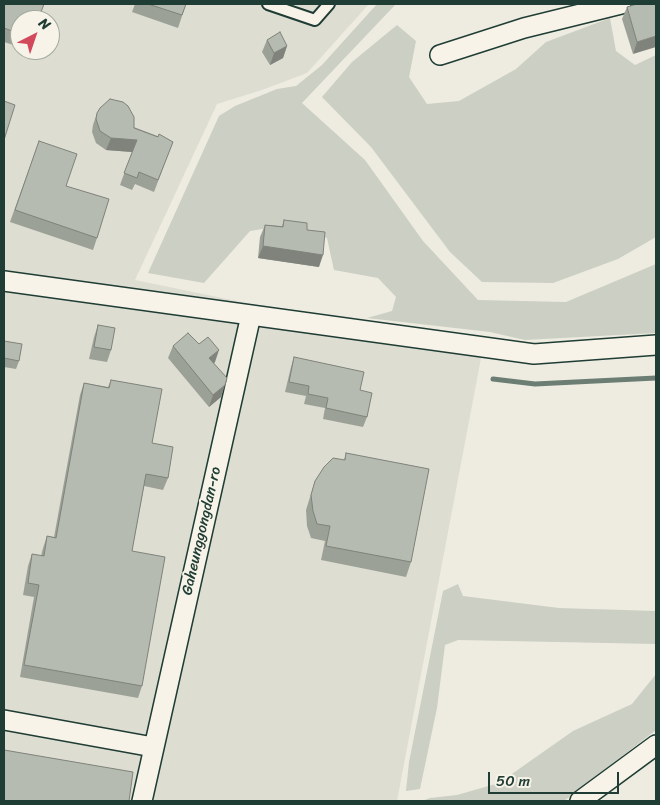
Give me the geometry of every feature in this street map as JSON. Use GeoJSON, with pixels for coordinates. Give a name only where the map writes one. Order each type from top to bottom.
{"type":"FeatureCollection","features":[{"type":"Feature","properties":{"kind":"street"},"geometry":{"type":"LineString","coordinates":[[440,55],[524,28],[621,4]]}},
{"type":"Feature","properties":{"kind":"street"},"geometry":{"type":"LineString","coordinates":[[4,281],[534,354],[656,345]]}},
{"type":"Feature","properties":{"kind":"street","name":"Gaheunggongdan-ro"},"geometry":{"type":"LineString","coordinates":[[142,801],[251,316]]}},
{"type":"Feature","properties":{"kind":"street"},"geometry":{"type":"LineString","coordinates":[[4,720],[153,747]]}},
{"type":"Feature","properties":{"kind":"street"},"geometry":{"type":"LineString","coordinates":[[580,801],[656,744]]}},
{"type":"Feature","properties":{"kind":"lane"},"geometry":{"type":"LineString","coordinates":[[268,4],[316,20],[329,4]]}},
{"type":"Feature","properties":{"kind":"shaded area"},"geometry":{"type":"Polygon","coordinates":[[[4,4],[369,4],[307,73],[217,104],[135,280],[319,318],[485,337],[397,801],[4,801],[4,4]]]}},
{"type":"Feature","properties":{"kind":"shaded area"},"geometry":{"type":"Polygon","coordinates":[[[377,4],[396,4],[302,103],[365,160],[423,241],[478,300],[566,302],[656,264],[656,333],[525,340],[490,332],[367,318],[392,311],[396,297],[378,278],[334,270],[327,238],[287,225],[250,231],[204,283],[148,273],[219,116],[235,106],[277,89],[296,86],[322,65],[377,4]]]}},
{"type":"Feature","properties":{"kind":"shaded area"},"geometry":{"type":"Polygon","coordinates":[[[610,18],[616,51],[635,65],[656,55],[656,237],[618,259],[553,283],[482,282],[450,252],[371,147],[322,97],[352,62],[397,25],[416,41],[409,77],[427,104],[459,101],[516,69],[546,42],[610,18]]]}},
{"type":"Feature","properties":{"kind":"shaded area"},"geometry":{"type":"Polygon","coordinates":[[[458,584],[463,596],[559,608],[656,611],[656,644],[458,640],[445,645],[437,708],[420,789],[406,791],[409,762],[443,591],[458,584]]]}},
{"type":"Feature","properties":{"kind":"shaded area"},"geometry":{"type":"Polygon","coordinates":[[[656,674],[656,730],[564,801],[422,801],[430,798],[457,795],[499,783],[573,731],[632,704],[656,674]]]}},
{"type":"Feature","properties":{"kind":"building"},"geometry":{"type":"Polygon","coordinates":[[[4,4],[44,4],[42,10],[10,10],[10,30],[4,28],[4,4]]]}},
{"type":"Feature","properties":{"kind":"building"},"geometry":{"type":"Polygon","coordinates":[[[148,4],[186,4],[182,15],[148,4]]]}},
{"type":"Feature","properties":{"kind":"building"},"geometry":{"type":"Polygon","coordinates":[[[637,4],[656,4],[656,36],[637,42],[627,7],[637,4]]]}},
{"type":"Feature","properties":{"kind":"building"},"geometry":{"type":"Polygon","coordinates":[[[280,32],[287,46],[274,53],[267,40],[280,32]]]}},
{"type":"Feature","properties":{"kind":"building"},"geometry":{"type":"Polygon","coordinates":[[[110,99],[123,102],[128,106],[134,117],[134,128],[158,137],[159,134],[173,142],[158,180],[139,172],[137,178],[124,173],[137,140],[111,138],[100,131],[96,119],[97,113],[110,99]]]}},
{"type":"Feature","properties":{"kind":"building"},"geometry":{"type":"Polygon","coordinates":[[[4,101],[15,105],[4,140],[4,101]]]}},
{"type":"Feature","properties":{"kind":"building"},"geometry":{"type":"Polygon","coordinates":[[[39,141],[77,154],[66,186],[109,199],[97,238],[15,210],[39,141]]]}},
{"type":"Feature","properties":{"kind":"building"},"geometry":{"type":"Polygon","coordinates":[[[284,220],[307,223],[307,230],[325,232],[323,255],[263,246],[265,225],[283,227],[284,220]]]}},
{"type":"Feature","properties":{"kind":"building"},"geometry":{"type":"Polygon","coordinates":[[[98,325],[115,328],[111,350],[94,347],[98,325]]]}},
{"type":"Feature","properties":{"kind":"building"},"geometry":{"type":"Polygon","coordinates":[[[188,333],[199,344],[208,337],[219,350],[209,358],[227,378],[225,385],[213,395],[173,346],[188,333]]]}},
{"type":"Feature","properties":{"kind":"building"},"geometry":{"type":"Polygon","coordinates":[[[4,341],[22,344],[19,361],[4,358],[4,341]]]}},
{"type":"Feature","properties":{"kind":"building"},"geometry":{"type":"Polygon","coordinates":[[[294,357],[364,372],[360,390],[372,393],[367,417],[326,408],[328,398],[308,394],[309,386],[289,382],[294,357]]]}},
{"type":"Feature","properties":{"kind":"building"},"geometry":{"type":"Polygon","coordinates":[[[111,380],[162,389],[152,443],[173,447],[168,478],[146,474],[132,551],[165,557],[142,686],[24,665],[39,585],[28,583],[32,554],[44,556],[47,536],[56,538],[84,383],[109,388],[111,380]]]}},
{"type":"Feature","properties":{"kind":"building"},"geometry":{"type":"Polygon","coordinates":[[[346,453],[429,469],[411,562],[326,546],[330,526],[317,524],[311,495],[315,481],[324,467],[333,458],[345,460],[346,453]]]}},
{"type":"Feature","properties":{"kind":"building"},"geometry":{"type":"Polygon","coordinates":[[[4,750],[133,772],[129,801],[4,801],[4,750]]]}},
{"type":"Feature","properties":{"kind":"waterway"},"geometry":{"type":"LineString","coordinates":[[493,379],[535,384],[656,378]]}}]}
